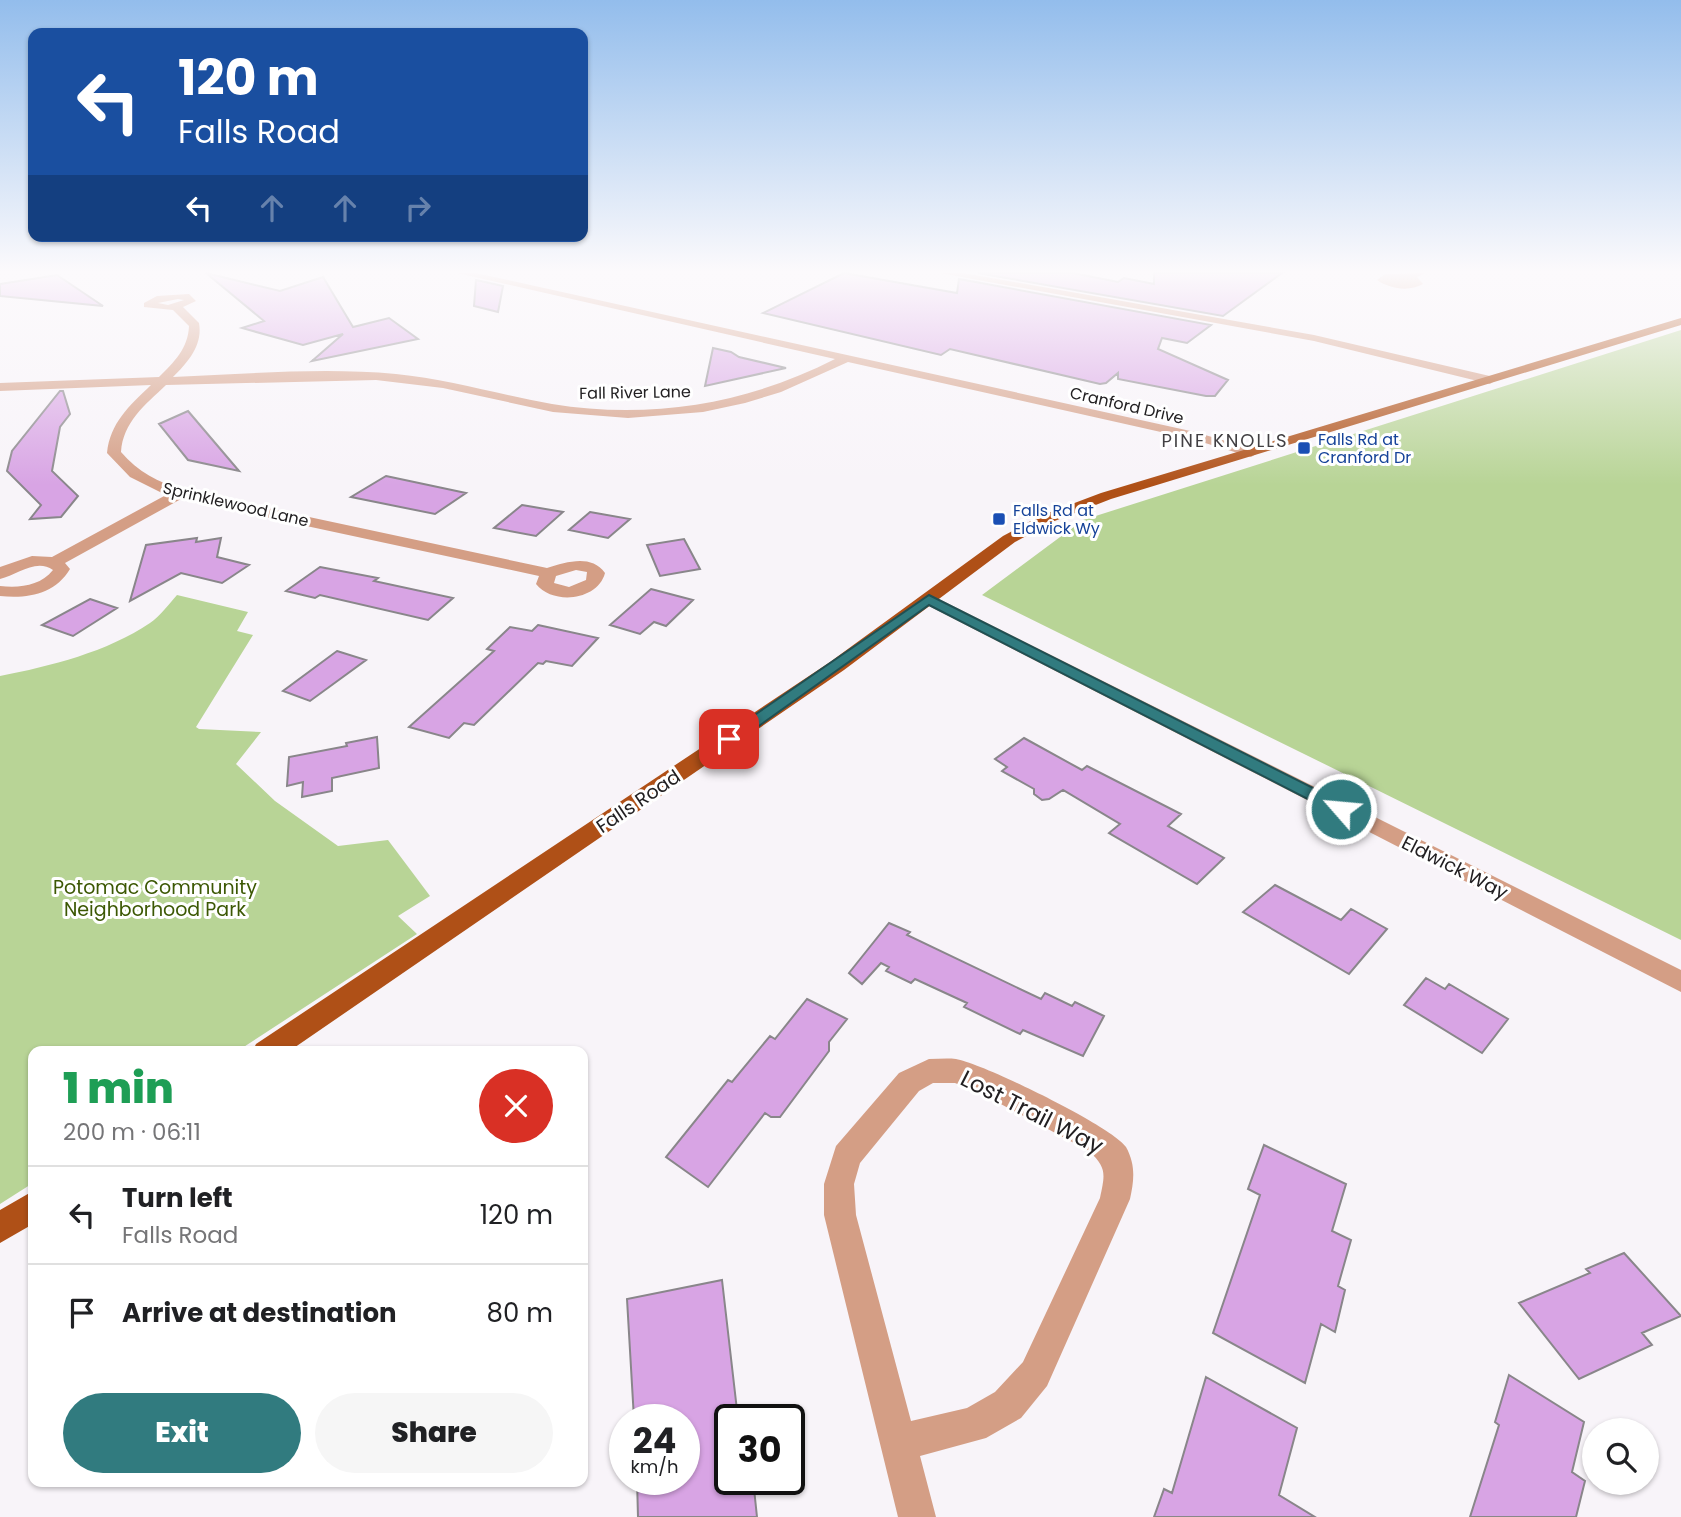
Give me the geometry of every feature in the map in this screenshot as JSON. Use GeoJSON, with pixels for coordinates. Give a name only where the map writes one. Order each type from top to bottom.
{"type":"FeatureCollection","features":[{"type":"Feature","properties":{"kind":"main road","name":"Falls Road"},"geometry":{"type":"LineString","coordinates":[[275,1046],[762,717],[929,599],[987,554],[1046,519],[1106,496],[1607,344]]}},
{"type":"Feature","properties":{"kind":"main road"},"geometry":{"type":"LineString","coordinates":[[0,1228],[28,1209]]}},
{"type":"Feature","properties":{"kind":"street","name":"Sprinklewood Lane"},"geometry":{"type":"LineString","coordinates":[[191,344],[185,356],[123,421],[115,434],[114,453],[128,471],[139,479],[179,494],[548,573]]}},
{"type":"Feature","properties":{"kind":"street","name":"Cranford Drive"},"geometry":{"type":"LineString","coordinates":[[777,344],[1195,436],[1251,453]]}},
{"type":"Feature","properties":{"kind":"street"},"geometry":{"type":"LineString","coordinates":[[1338,344],[1490,380]]}},
{"type":"Feature","properties":{"kind":"street","name":"Fall River Lane"},"geometry":{"type":"LineString","coordinates":[[0,387],[378,376],[450,385],[556,408],[614,413],[648,412],[720,405],[759,397],[799,383],[845,359]]}},
{"type":"Feature","properties":{"kind":"street"},"geometry":{"type":"LineString","coordinates":[[0,574],[22,564],[54,562],[179,494]]}},
{"type":"Feature","properties":{"kind":"street"},"geometry":{"type":"LineString","coordinates":[[0,591],[20,592],[44,585],[60,574],[62,569],[54,562]]}},
{"type":"Feature","properties":{"kind":"street","name":"Eldwick Way"},"geometry":{"type":"LineString","coordinates":[[929,599],[1681,982]]}},
{"type":"Feature","properties":{"kind":"street","name":"Lost Trail Way"},"geometry":{"type":"LineString","coordinates":[[900,1442],[973,1424],[1007,1405],[1035,1374],[1115,1199],[1119,1177],[1114,1155],[1099,1141],[992,1085],[956,1071],[929,1071],[909,1082],[847,1156],[839,1184],[840,1215],[917,1517]]}},
{"type":"Feature","properties":{"kind":"green space"},"geometry":{"type":"Polygon","coordinates":[[[1638,344],[1681,344],[1681,940],[982,595],[1083,520],[1638,344]]]}},
{"type":"Feature","properties":{"kind":"green space","name":"Potomac Community Neighborhood Park"},"geometry":{"type":"Polygon","coordinates":[[[177,595],[248,612],[237,631],[253,635],[196,727],[261,732],[236,764],[275,801],[338,846],[388,840],[430,896],[398,916],[417,934],[245,1046],[28,1046],[28,1186],[0,1204],[0,676],[39,668],[97,650],[133,633],[161,613],[177,595]]]}},
{"type":"Feature","properties":{"kind":"building"},"geometry":{"type":"Polygon","coordinates":[[[332,344],[395,344],[312,361],[332,344]]]}},
{"type":"Feature","properties":{"kind":"building"},"geometry":{"type":"Polygon","coordinates":[[[894,344],[1160,344],[1158,349],[1228,380],[1215,396],[1206,396],[1118,379],[1118,373],[1106,383],[1100,384],[950,349],[941,355],[894,344]]]}},
{"type":"Feature","properties":{"kind":"building"},"geometry":{"type":"Polygon","coordinates":[[[713,348],[731,352],[739,357],[786,368],[705,386],[713,348]]]}},
{"type":"Feature","properties":{"kind":"building"},"geometry":{"type":"Polygon","coordinates":[[[60,391],[63,391],[70,414],[60,427],[52,471],[78,496],[61,517],[30,519],[41,505],[7,471],[12,451],[60,391]]]}},
{"type":"Feature","properties":{"kind":"building"},"geometry":{"type":"Polygon","coordinates":[[[188,411],[239,471],[188,460],[159,424],[188,411]]]}},
{"type":"Feature","properties":{"kind":"building"},"geometry":{"type":"Polygon","coordinates":[[[386,476],[466,493],[435,514],[351,497],[386,476]]]}},
{"type":"Feature","properties":{"kind":"building"},"geometry":{"type":"Polygon","coordinates":[[[522,505],[563,512],[536,536],[494,528],[522,505]]]}},
{"type":"Feature","properties":{"kind":"building"},"geometry":{"type":"Polygon","coordinates":[[[590,512],[630,519],[608,538],[569,530],[590,512]]]}},
{"type":"Feature","properties":{"kind":"building"},"geometry":{"type":"Polygon","coordinates":[[[197,538],[196,542],[221,538],[217,557],[249,565],[222,583],[181,573],[130,601],[146,545],[197,538]]]}},
{"type":"Feature","properties":{"kind":"building"},"geometry":{"type":"Polygon","coordinates":[[[684,539],[700,569],[660,576],[647,545],[684,539]]]}},
{"type":"Feature","properties":{"kind":"building"},"geometry":{"type":"Polygon","coordinates":[[[320,567],[378,578],[374,581],[453,598],[428,620],[320,595],[315,598],[286,591],[320,567]]]}},
{"type":"Feature","properties":{"kind":"building"},"geometry":{"type":"Polygon","coordinates":[[[651,589],[693,600],[666,626],[654,622],[640,634],[610,625],[651,589]]]}},
{"type":"Feature","properties":{"kind":"building"},"geometry":{"type":"Polygon","coordinates":[[[90,599],[117,608],[73,636],[42,625],[90,599]]]}},
{"type":"Feature","properties":{"kind":"building"},"geometry":{"type":"Polygon","coordinates":[[[538,625],[598,638],[572,666],[546,661],[543,664],[538,663],[474,725],[464,723],[449,738],[409,727],[494,651],[487,649],[510,627],[532,631],[538,625]]]}},
{"type":"Feature","properties":{"kind":"building"},"geometry":{"type":"Polygon","coordinates":[[[337,651],[366,660],[310,701],[283,691],[337,651]]]}},
{"type":"Feature","properties":{"kind":"building"},"geometry":{"type":"Polygon","coordinates":[[[377,737],[379,768],[332,778],[332,791],[302,797],[303,782],[287,786],[289,757],[347,746],[346,743],[377,737]]]}},
{"type":"Feature","properties":{"kind":"building"},"geometry":{"type":"Polygon","coordinates":[[[1024,738],[1082,770],[1087,766],[1181,814],[1168,826],[1224,858],[1197,884],[1109,833],[1120,824],[1063,790],[1049,799],[1042,800],[1034,794],[1034,789],[1002,771],[1007,767],[995,759],[1024,738]]]}},
{"type":"Feature","properties":{"kind":"building"},"geometry":{"type":"Polygon","coordinates":[[[1275,885],[1341,920],[1351,909],[1387,929],[1349,974],[1243,912],[1275,885]]]}},
{"type":"Feature","properties":{"kind":"building"},"geometry":{"type":"Polygon","coordinates":[[[889,923],[910,932],[907,935],[1041,999],[1045,993],[1072,1006],[1075,1002],[1104,1016],[1083,1056],[1023,1030],[1020,1034],[964,1007],[967,1003],[915,979],[911,983],[886,971],[889,967],[881,963],[862,984],[849,973],[889,923]]]}},
{"type":"Feature","properties":{"kind":"building"},"geometry":{"type":"Polygon","coordinates":[[[1426,978],[1445,989],[1449,984],[1508,1019],[1482,1053],[1404,1005],[1426,978]]]}},
{"type":"Feature","properties":{"kind":"building"},"geometry":{"type":"Polygon","coordinates":[[[807,999],[847,1019],[829,1042],[829,1051],[780,1117],[771,1117],[765,1113],[708,1187],[666,1157],[728,1080],[732,1082],[770,1036],[775,1039],[807,999]]]}},
{"type":"Feature","properties":{"kind":"building"},"geometry":{"type":"Polygon","coordinates":[[[1264,1145],[1346,1184],[1332,1231],[1351,1240],[1338,1286],[1345,1290],[1335,1332],[1321,1324],[1305,1383],[1213,1333],[1260,1195],[1248,1189],[1264,1145]]]}},
{"type":"Feature","properties":{"kind":"building"},"geometry":{"type":"Polygon","coordinates":[[[1624,1253],[1681,1316],[1642,1333],[1652,1345],[1579,1379],[1519,1303],[1590,1273],[1586,1269],[1624,1253]]]}},
{"type":"Feature","properties":{"kind":"building"},"geometry":{"type":"Polygon","coordinates":[[[722,1280],[736,1404],[714,1404],[714,1495],[755,1495],[757,1517],[638,1517],[637,1495],[700,1495],[700,1404],[633,1404],[627,1299],[722,1280]]]}},
{"type":"Feature","properties":{"kind":"building"},"geometry":{"type":"Polygon","coordinates":[[[1509,1375],[1582,1421],[1572,1472],[1582,1479],[1582,1493],[1576,1517],[1470,1517],[1499,1425],[1495,1422],[1509,1375]]]}},
{"type":"Feature","properties":{"kind":"building"},"geometry":{"type":"Polygon","coordinates":[[[1206,1377],[1297,1428],[1279,1495],[1315,1517],[1154,1517],[1164,1489],[1172,1493],[1206,1377]]]}},
{"type":"Feature","properties":{"kind":"place","name":"Falls Rd at Cranford Dr"},"geometry":{"type":"Point","coordinates":[1304,448]}},
{"type":"Feature","properties":{"kind":"place","name":"Falls Rd at Eldwick Wy"},"geometry":{"type":"Point","coordinates":[999,519]}},
{"type":"Feature","properties":{"kind":"district","name":"PINE KNOLLS"},"geometry":{"type":"Point","coordinates":[1225,441]}},
{"type":"Feature","properties":{"kind":"route"},"geometry":{"type":"LineString","coordinates":[[729,739],[837,666],[929,599],[1341,809]]}}]}
